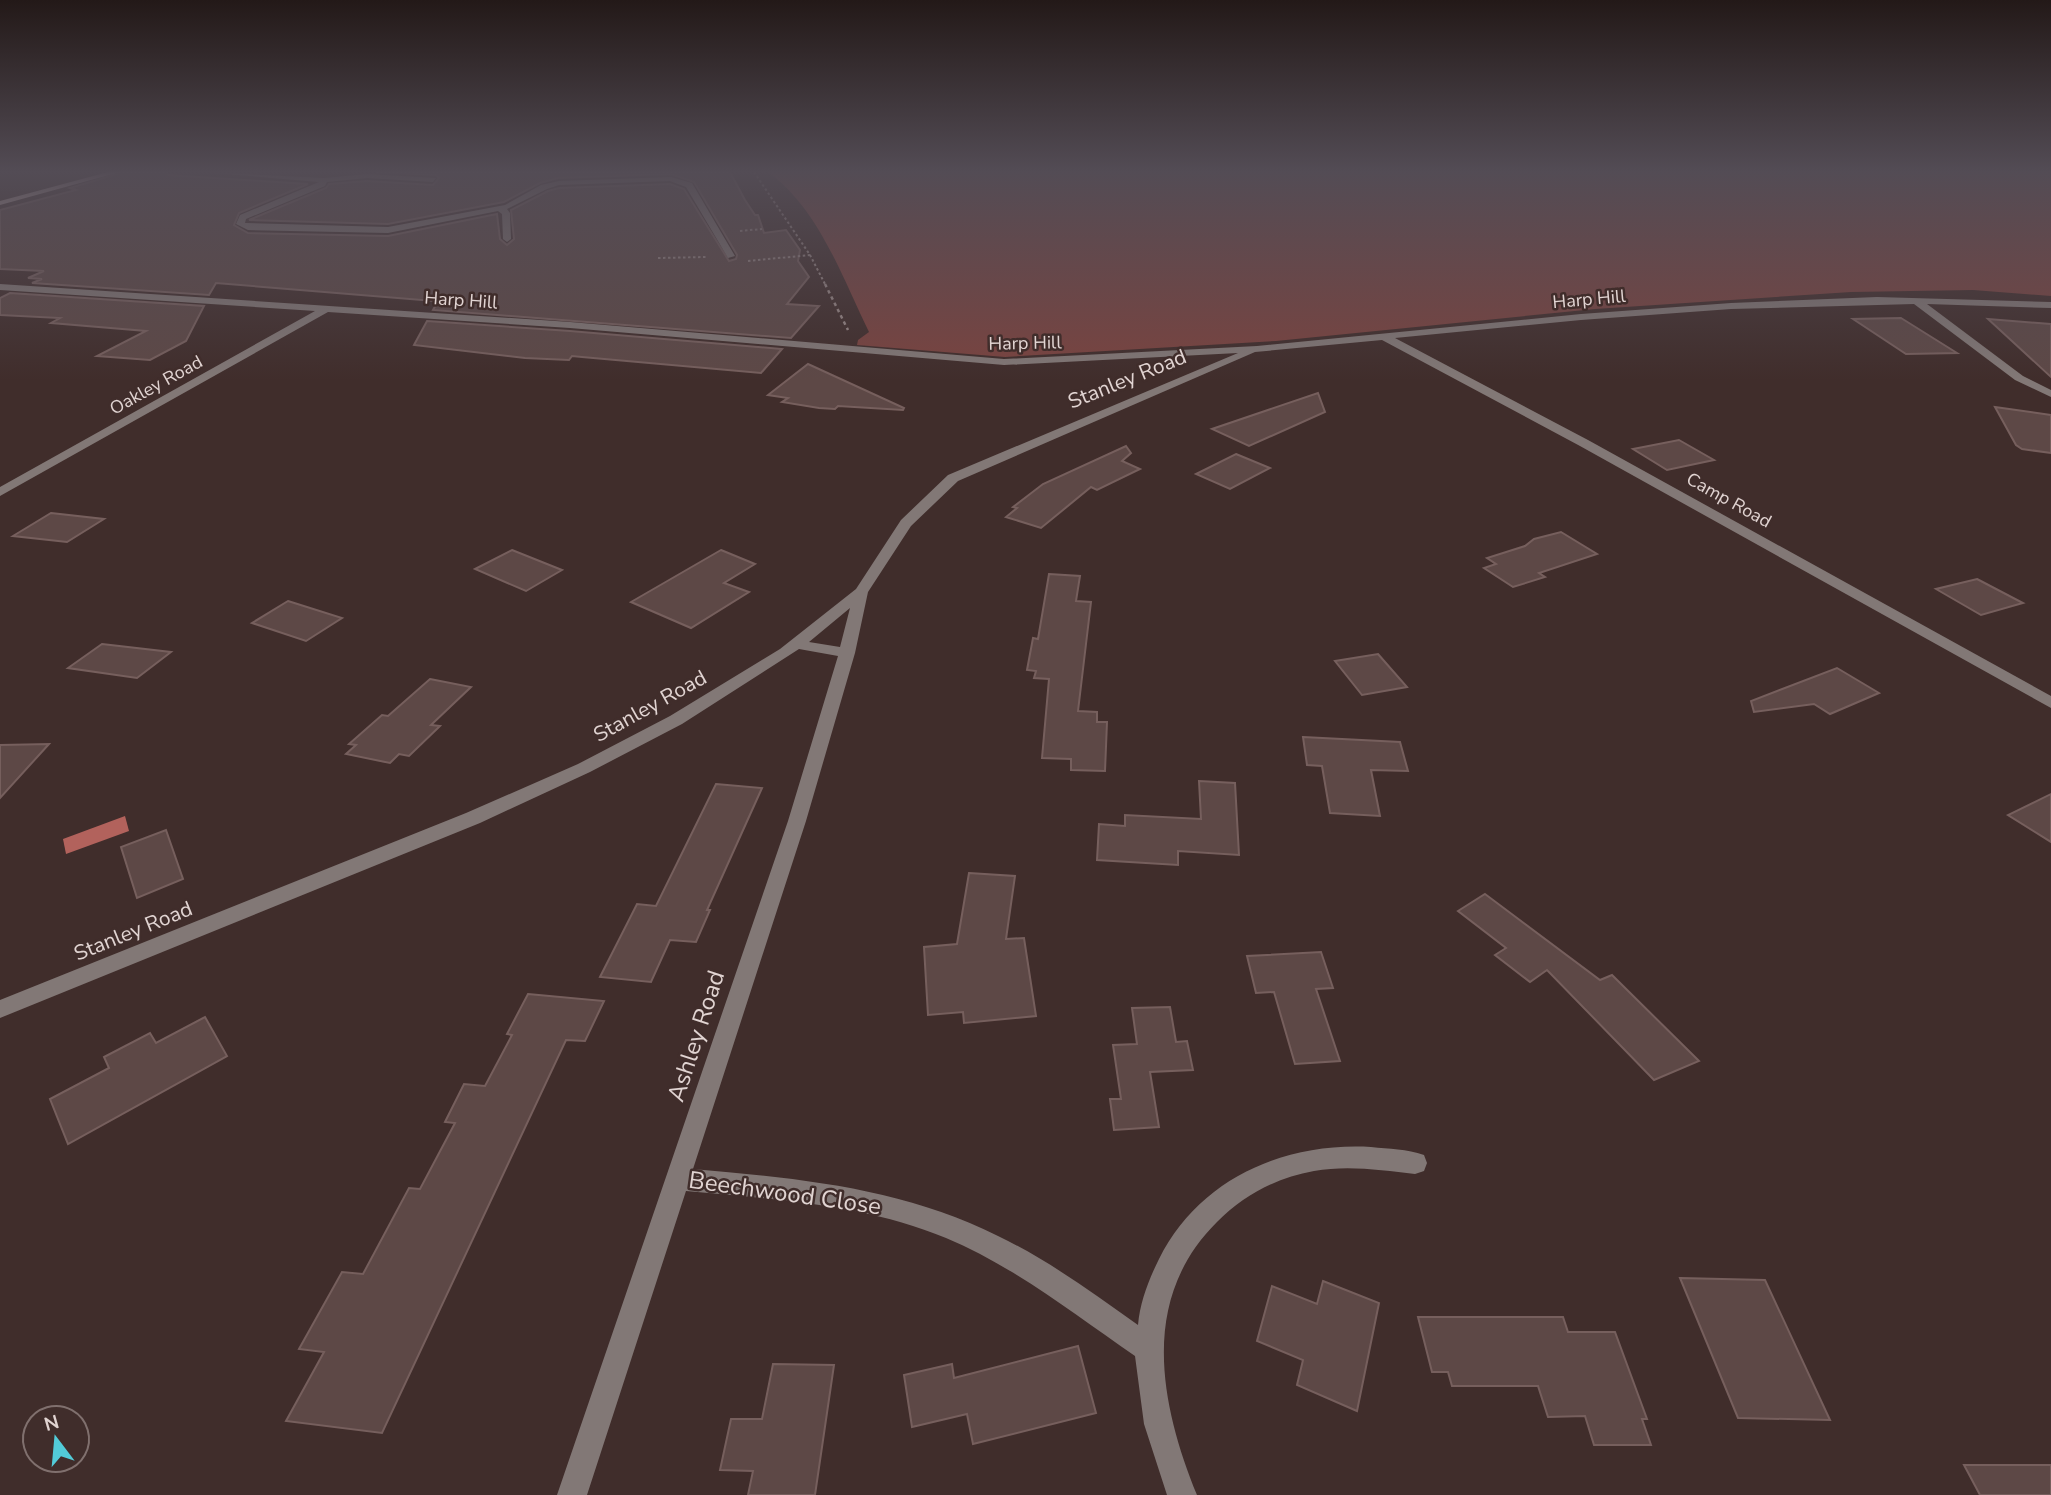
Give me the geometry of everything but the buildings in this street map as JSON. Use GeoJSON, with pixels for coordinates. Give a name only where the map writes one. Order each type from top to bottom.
{"type":"FeatureCollection","features":[{"type":"Feature","properties":{"kind":"street"},"geometry":{"type":"LineString","coordinates":[[723,242],[731,256]]}},
{"type":"Feature","properties":{"kind":"street","name":"Harp Hill"},"geometry":{"type":"LineString","coordinates":[[0,287],[583,326],[1004,362],[1257,349],[1656,311],[1817,302],[1914,300],[2051,304]]}},
{"type":"Feature","properties":{"kind":"street"},"geometry":{"type":"LineString","coordinates":[[0,294],[13,288]]}},
{"type":"Feature","properties":{"kind":"street"},"geometry":{"type":"LineString","coordinates":[[1914,300],[2019,378],[2051,394]]}},
{"type":"Feature","properties":{"kind":"street","name":"Oakley Road"},"geometry":{"type":"LineString","coordinates":[[0,492],[328,308]]}},
{"type":"Feature","properties":{"kind":"street","name":"Camp Road"},"geometry":{"type":"LineString","coordinates":[[1385,337],[1690,501],[2051,702]]}},
{"type":"Feature","properties":{"kind":"street","name":"Stanley Road"},"geometry":{"type":"LineString","coordinates":[[0,1009],[473,818],[584,768],[676,720],[796,644],[861,592],[906,523],[953,478],[1018,448],[1257,349]]}},
{"type":"Feature","properties":{"kind":"street","name":"Ashley Road"},"geometry":{"type":"LineString","coordinates":[[572,1495],[797,821],[847,653],[861,592]]}},
{"type":"Feature","properties":{"kind":"street"},"geometry":{"type":"LineString","coordinates":[[796,644],[847,653]]}},
{"type":"Feature","properties":{"kind":"street"},"geometry":{"type":"LineString","coordinates":[[1182,1495],[1156,1414],[1149,1349],[1159,1288],[1172,1257],[1190,1230],[1210,1207],[1235,1188],[1263,1174],[1314,1160],[1343,1158],[1415,1163]]}},
{"type":"Feature","properties":{"kind":"street","name":"Beechwood Close"},"geometry":{"type":"LineString","coordinates":[[676,1179],[861,1200],[904,1210],[987,1243],[1028,1266],[1149,1349]]}},
{"type":"Feature","properties":{"kind":"path"},"geometry":{"type":"LineString","coordinates":[[801,242],[848,331],[831,348]]}},
{"type":"Feature","properties":{"kind":"path"},"geometry":{"type":"LineString","coordinates":[[658,258],[731,256],[740,261],[753,261],[810,255]]}},
{"type":"Feature","properties":{"kind":"shaded area"},"geometry":{"type":"Polygon","coordinates":[[[826,242],[2051,242],[2051,296],[1973,290],[1851,292],[1595,309],[1276,341],[1005,357],[857,345],[858,340],[869,332],[826,242]]]}},
{"type":"Feature","properties":{"kind":"shaded area"},"geometry":{"type":"Polygon","coordinates":[[[125,816],[129,831],[66,854],[63,839],[125,816]]]}}]}
